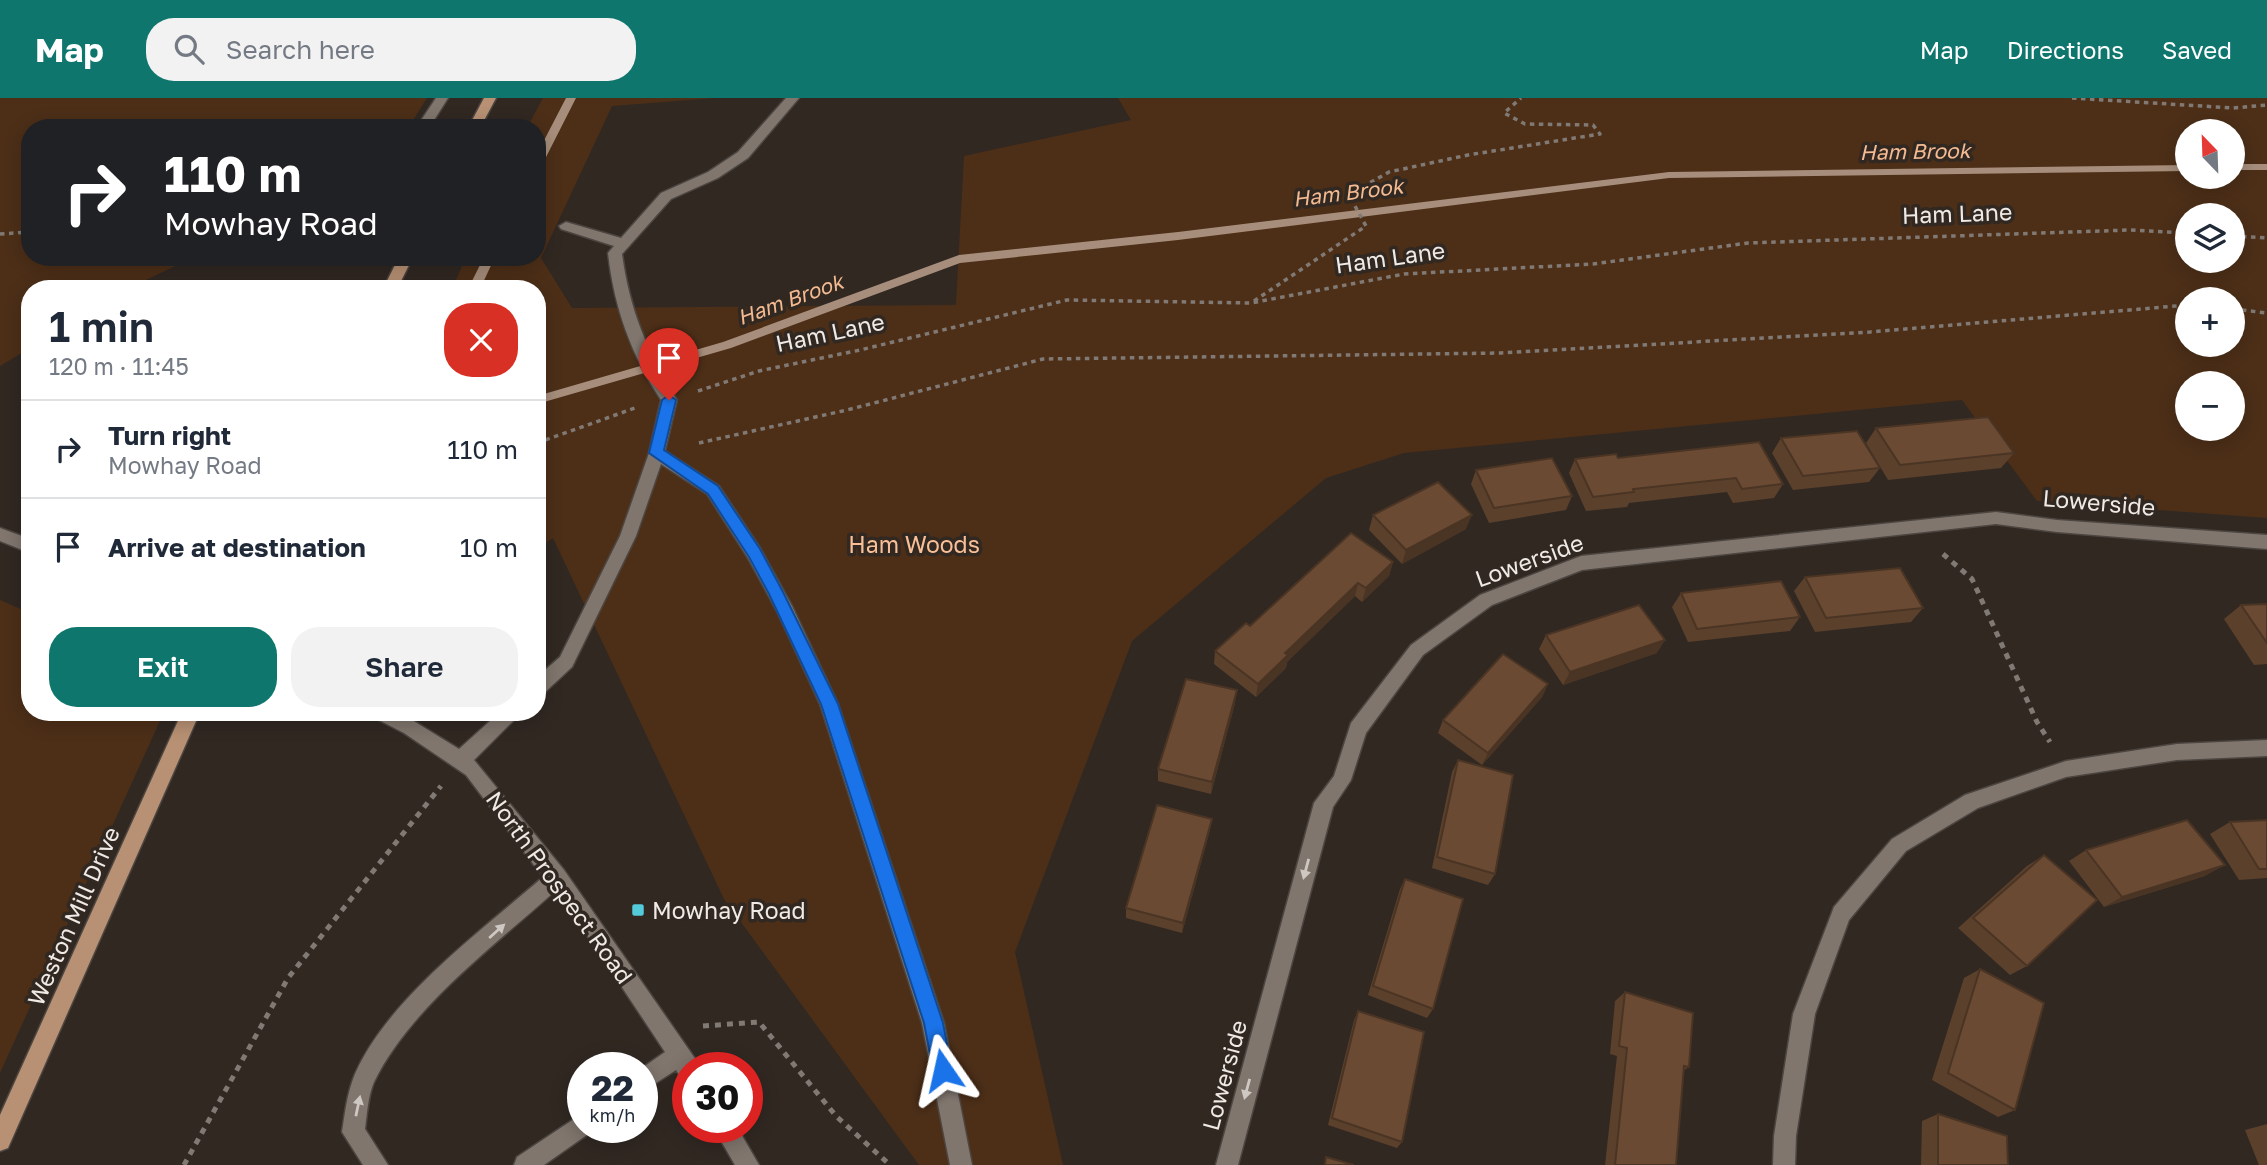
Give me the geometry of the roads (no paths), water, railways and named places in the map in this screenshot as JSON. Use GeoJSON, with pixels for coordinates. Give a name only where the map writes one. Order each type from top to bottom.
{"type":"FeatureCollection","features":[{"type":"Feature","properties":{"kind":"main road"},"geometry":{"type":"LineString","coordinates":[[479,119],[490,98]]}},
{"type":"Feature","properties":{"kind":"main road","name":"Weston Mill Drive"},"geometry":{"type":"LineString","coordinates":[[0,1140],[187,721]]}},
{"type":"Feature","properties":{"kind":"street"},"geometry":{"type":"LineString","coordinates":[[428,119],[442,98]]}},
{"type":"Feature","properties":{"kind":"street"},"geometry":{"type":"LineString","coordinates":[[546,681],[566,662],[628,536],[657,453],[669,400],[654,380],[639,352],[617,279],[615,253],[666,196],[713,175],[743,155],[793,98]]}},
{"type":"Feature","properties":{"kind":"street"},"geometry":{"type":"LineString","coordinates":[[566,226],[624,244]]}},
{"type":"Feature","properties":{"kind":"street"},"geometry":{"type":"LineString","coordinates":[[657,453],[713,490],[773,588],[829,704],[933,1023],[961,1165]]}},
{"type":"Feature","properties":{"kind":"street","name":"Lowerside"},"geometry":{"type":"LineString","coordinates":[[1227,1165],[1324,803],[1342,780],[1358,729],[1417,650],[1486,600],[1581,563],[1996,518],[2057,526],[2267,542]]}},
{"type":"Feature","properties":{"kind":"street"},"geometry":{"type":"LineString","coordinates":[[0,534],[21,542]]}},
{"type":"Feature","properties":{"kind":"street","name":"North Prospect Road"},"geometry":{"type":"LineString","coordinates":[[399,721],[473,769],[557,877],[678,1052]]}},
{"type":"Feature","properties":{"kind":"street"},"geometry":{"type":"LineString","coordinates":[[461,760],[503,721]]}},
{"type":"Feature","properties":{"kind":"street"},"geometry":{"type":"LineString","coordinates":[[1784,1165],[1785,1136],[1804,1014],[1842,914],[1899,845],[1972,801],[2066,769],[2177,752],[2267,748]]}},
{"type":"Feature","properties":{"kind":"street"},"geometry":{"type":"LineString","coordinates":[[377,1165],[353,1132],[364,1080],[395,1031],[428,996],[557,877]]}},
{"type":"Feature","properties":{"kind":"street"},"geometry":{"type":"LineString","coordinates":[[525,1165],[567,1135]]}},
{"type":"Feature","properties":{"kind":"street"},"geometry":{"type":"LineString","coordinates":[[734,1143],[748,1165]]}},
{"type":"Feature","properties":{"kind":"waterway"},"geometry":{"type":"LineString","coordinates":[[546,147],[571,98]]}},
{"type":"Feature","properties":{"kind":"waterway","name":"Ham Brook"},"geometry":{"type":"LineString","coordinates":[[2245,167],[2267,167]]}},
{"type":"Feature","properties":{"kind":"waterway","name":"Ham Brook"},"geometry":{"type":"LineString","coordinates":[[546,397],[727,345],[959,259],[1178,236],[1669,175],[2175,168]]}},
{"type":"Feature","properties":{"kind":"waterway"},"geometry":{"type":"LineString","coordinates":[[478,280],[486,266]]}},
{"type":"Feature","properties":{"kind":"place","name":"Mowhay Road"},"geometry":{"type":"Point","coordinates":[638,910]}},
{"type":"Feature","properties":{"kind":"park label","name":"Ham Woods"},"geometry":{"type":"Point","coordinates":[914,544]}}]}
